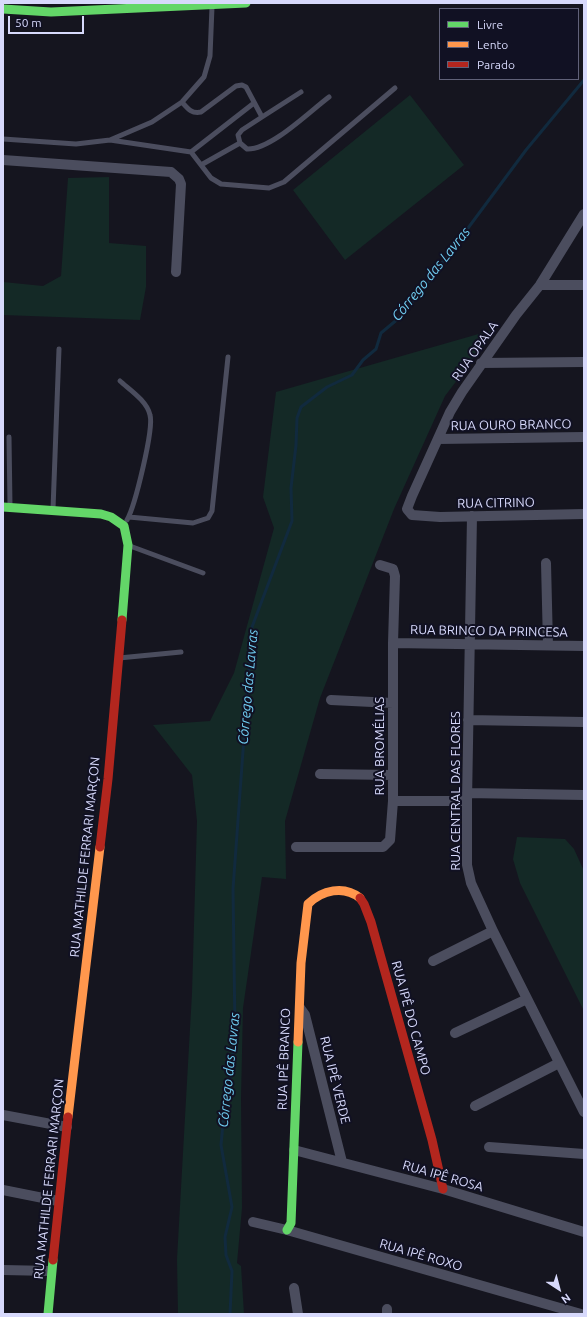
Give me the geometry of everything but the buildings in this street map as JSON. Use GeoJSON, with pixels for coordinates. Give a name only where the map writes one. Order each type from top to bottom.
{"type":"FeatureCollection","features":[{"type":"Feature","properties":{"kind":"street"},"geometry":{"type":"LineString","coordinates":[[3,9],[27,7],[51,12],[212,6],[246,3]]}},
{"type":"Feature","properties":{"kind":"street"},"geometry":{"type":"LineString","coordinates":[[3,160],[171,172],[179,179],[181,184],[176,272]]}},
{"type":"Feature","properties":{"kind":"street","name":"RUA OPALA"},"geometry":{"type":"LineString","coordinates":[[409,513],[408,505],[450,412],[481,363],[540,285],[584,214]]}},
{"type":"Feature","properties":{"kind":"street"},"geometry":{"type":"LineString","coordinates":[[540,285],[584,285]]}},
{"type":"Feature","properties":{"kind":"street"},"geometry":{"type":"LineString","coordinates":[[481,363],[584,362]]}},
{"type":"Feature","properties":{"kind":"street","name":"RUA OURO BRANCO"},"geometry":{"type":"LineString","coordinates":[[438,439],[584,438]]}},
{"type":"Feature","properties":{"kind":"street"},"geometry":{"type":"LineString","coordinates":[[6,507],[100,514],[111,517],[124,526]]}},
{"type":"Feature","properties":{"kind":"street","name":"RUA CITRINO"},"geometry":{"type":"LineString","coordinates":[[409,513],[421,516],[584,514]]}},
{"type":"Feature","properties":{"kind":"street","name":"RUA CENTRAL DAS FLORES"},"geometry":{"type":"LineString","coordinates":[[472,516],[467,865],[471,883],[493,931],[584,1112]]}},
{"type":"Feature","properties":{"kind":"street","name":"RUA MATHILDE FERRARI MARÇON"},"geometry":{"type":"LineString","coordinates":[[48,1314],[58,1201],[108,779],[128,544],[124,526]]}},
{"type":"Feature","properties":{"kind":"street"},"geometry":{"type":"LineString","coordinates":[[546,563],[548,645]]}},
{"type":"Feature","properties":{"kind":"street","name":"RUA BROMÉLIAS"},"geometry":{"type":"LineString","coordinates":[[296,848],[383,847],[390,840],[392,835],[392,643],[395,576],[393,569],[380,565]]}},
{"type":"Feature","properties":{"kind":"street","name":"RUA BRINCO DA PRINCESA"},"geometry":{"type":"LineString","coordinates":[[392,643],[470,643],[584,646]]}},
{"type":"Feature","properties":{"kind":"street"},"geometry":{"type":"LineString","coordinates":[[331,700],[393,703]]}},
{"type":"Feature","properties":{"kind":"street"},"geometry":{"type":"LineString","coordinates":[[468,720],[584,722]]}},
{"type":"Feature","properties":{"kind":"street"},"geometry":{"type":"LineString","coordinates":[[320,774],[393,775]]}},
{"type":"Feature","properties":{"kind":"street"},"geometry":{"type":"LineString","coordinates":[[393,801],[467,797],[584,795]]}},
{"type":"Feature","properties":{"kind":"street","name":"RUA IPÊ DO CAMPO"},"geometry":{"type":"LineString","coordinates":[[319,894],[346,892],[356,895],[365,906],[371,922],[430,1133],[443,1189]]}},
{"type":"Feature","properties":{"kind":"street","name":"RUA IPÊ BRANCO"},"geometry":{"type":"LineString","coordinates":[[288,1230],[291,1223],[298,1007],[306,913],[308,904],[319,894]]}},
{"type":"Feature","properties":{"kind":"street"},"geometry":{"type":"LineString","coordinates":[[433,961],[493,931]]}},
{"type":"Feature","properties":{"kind":"street"},"geometry":{"type":"LineString","coordinates":[[455,1034],[527,999]]}},
{"type":"Feature","properties":{"kind":"street","name":"RUA IPÊ VERDE"},"geometry":{"type":"LineString","coordinates":[[298,1007],[305,1015],[342,1162]]}},
{"type":"Feature","properties":{"kind":"street"},"geometry":{"type":"LineString","coordinates":[[474,1106],[559,1063]]}},
{"type":"Feature","properties":{"kind":"street"},"geometry":{"type":"LineString","coordinates":[[3,1115],[67,1126]]}},
{"type":"Feature","properties":{"kind":"street"},"geometry":{"type":"LineString","coordinates":[[489,1147],[584,1154]]}},
{"type":"Feature","properties":{"kind":"street","name":"RUA IPÊ ROSA"},"geometry":{"type":"LineString","coordinates":[[294,1150],[443,1189],[584,1232]]}},
{"type":"Feature","properties":{"kind":"street"},"geometry":{"type":"LineString","coordinates":[[3,1190],[58,1201]]}},
{"type":"Feature","properties":{"kind":"street","name":"RUA IPÊ ROXO"},"geometry":{"type":"LineString","coordinates":[[253,1222],[288,1230],[581,1314]]}},
{"type":"Feature","properties":{"kind":"street"},"geometry":{"type":"LineString","coordinates":[[3,1270],[51,1271]]}},
{"type":"Feature","properties":{"kind":"street"},"geometry":{"type":"LineString","coordinates":[[294,1288],[298,1314]]}},
{"type":"Feature","properties":{"kind":"lane"},"geometry":{"type":"LineString","coordinates":[[110,140],[152,122],[182,102],[193,92],[207,70],[210,56],[212,6]]}},
{"type":"Feature","properties":{"kind":"lane"},"geometry":{"type":"LineString","coordinates":[[182,102],[189,110],[195,113],[201,112],[236,86],[242,85],[246,87],[262,117]]}},
{"type":"Feature","properties":{"kind":"lane"},"geometry":{"type":"LineString","coordinates":[[3,140],[76,144],[110,140],[191,152],[211,178],[221,184],[260,188],[276,186],[284,182],[395,88]]}},
{"type":"Feature","properties":{"kind":"lane"},"geometry":{"type":"LineString","coordinates":[[301,92],[242,130],[238,135],[240,143],[247,149],[254,150],[268,143],[329,97]]}},
{"type":"Feature","properties":{"kind":"lane"},"geometry":{"type":"LineString","coordinates":[[191,152],[254,103]]}},
{"type":"Feature","properties":{"kind":"lane"},"geometry":{"type":"LineString","coordinates":[[201,165],[240,143]]}},
{"type":"Feature","properties":{"kind":"lane"},"geometry":{"type":"LineString","coordinates":[[53,510],[59,349]]}},
{"type":"Feature","properties":{"kind":"lane"},"geometry":{"type":"LineString","coordinates":[[129,517],[193,523],[208,518],[212,511],[228,358]]}},
{"type":"Feature","properties":{"kind":"lane"},"geometry":{"type":"LineString","coordinates":[[120,381],[147,408],[151,423],[136,500],[124,526]]}},
{"type":"Feature","properties":{"kind":"lane"},"geometry":{"type":"LineString","coordinates":[[6,507],[9,437]]}},
{"type":"Feature","properties":{"kind":"lane"},"geometry":{"type":"LineString","coordinates":[[128,544],[203,573]]}},
{"type":"Feature","properties":{"kind":"lane"},"geometry":{"type":"LineString","coordinates":[[118,658],[181,652]]}},
{"type":"Feature","properties":{"kind":"green space"},"geometry":{"type":"Polygon","coordinates":[[[410,95],[464,165],[345,260],[293,190],[410,95]]]}},
{"type":"Feature","properties":{"kind":"green space"},"geometry":{"type":"Polygon","coordinates":[[[109,177],[109,243],[146,246],[146,287],[140,320],[3,315],[3,282],[43,286],[61,276],[68,178],[109,177]]]}},
{"type":"Feature","properties":{"kind":"green space"},"geometry":{"type":"Polygon","coordinates":[[[496,329],[445,396],[394,509],[320,698],[285,821],[286,879],[262,877],[243,1008],[241,1098],[242,1208],[237,1263],[241,1266],[244,1314],[178,1314],[177,1259],[192,993],[197,821],[192,775],[153,725],[210,721],[234,673],[274,528],[263,497],[276,392],[496,329]]]}},
{"type":"Feature","properties":{"kind":"green space"},"geometry":{"type":"Polygon","coordinates":[[[517,837],[565,839],[574,849],[584,871],[584,1011],[520,883],[513,859],[517,837]]]}},
{"type":"Feature","properties":{"kind":"waterway","name":"Córrego das Lavras"},"geometry":{"type":"LineString","coordinates":[[230,1314],[232,1271],[226,1255],[225,1237],[232,1207],[221,1145],[224,1113],[231,1074],[235,1031],[233,889],[252,627],[292,521],[291,488],[296,445],[297,418],[301,407],[327,387],[352,375],[363,360],[376,349],[381,333],[399,318],[422,290],[526,150],[584,80]]}},
{"type":"Feature","properties":{"kind":"traffic: fast"},"geometry":{"type":"LineString","coordinates":[[3,9],[51,12],[246,3]]}},
{"type":"Feature","properties":{"kind":"traffic: fast"},"geometry":{"type":"LineString","coordinates":[[3,507],[101,514],[111,517],[124,526],[128,545],[122,620]]}},
{"type":"Feature","properties":{"kind":"traffic: fast"},"geometry":{"type":"LineString","coordinates":[[287,1230],[291,1223],[298,1042]]}},
{"type":"Feature","properties":{"kind":"traffic: fast"},"geometry":{"type":"LineString","coordinates":[[48,1314],[53,1260]]}},
{"type":"Feature","properties":{"kind":"traffic: slow"},"geometry":{"type":"LineString","coordinates":[[68,1117],[100,847]]}},
{"type":"Feature","properties":{"kind":"traffic: slow"},"geometry":{"type":"LineString","coordinates":[[298,1042],[301,963],[308,904],[320,895],[340,890],[347,891],[360,898]]}},
{"type":"Feature","properties":{"kind":"traffic: jam"},"geometry":{"type":"LineString","coordinates":[[100,847],[108,779],[122,620]]}},
{"type":"Feature","properties":{"kind":"traffic: jam"},"geometry":{"type":"LineString","coordinates":[[360,898],[371,922],[432,1140],[443,1189]]}},
{"type":"Feature","properties":{"kind":"traffic: jam"},"geometry":{"type":"LineString","coordinates":[[53,1260],[68,1117]]}}]}
